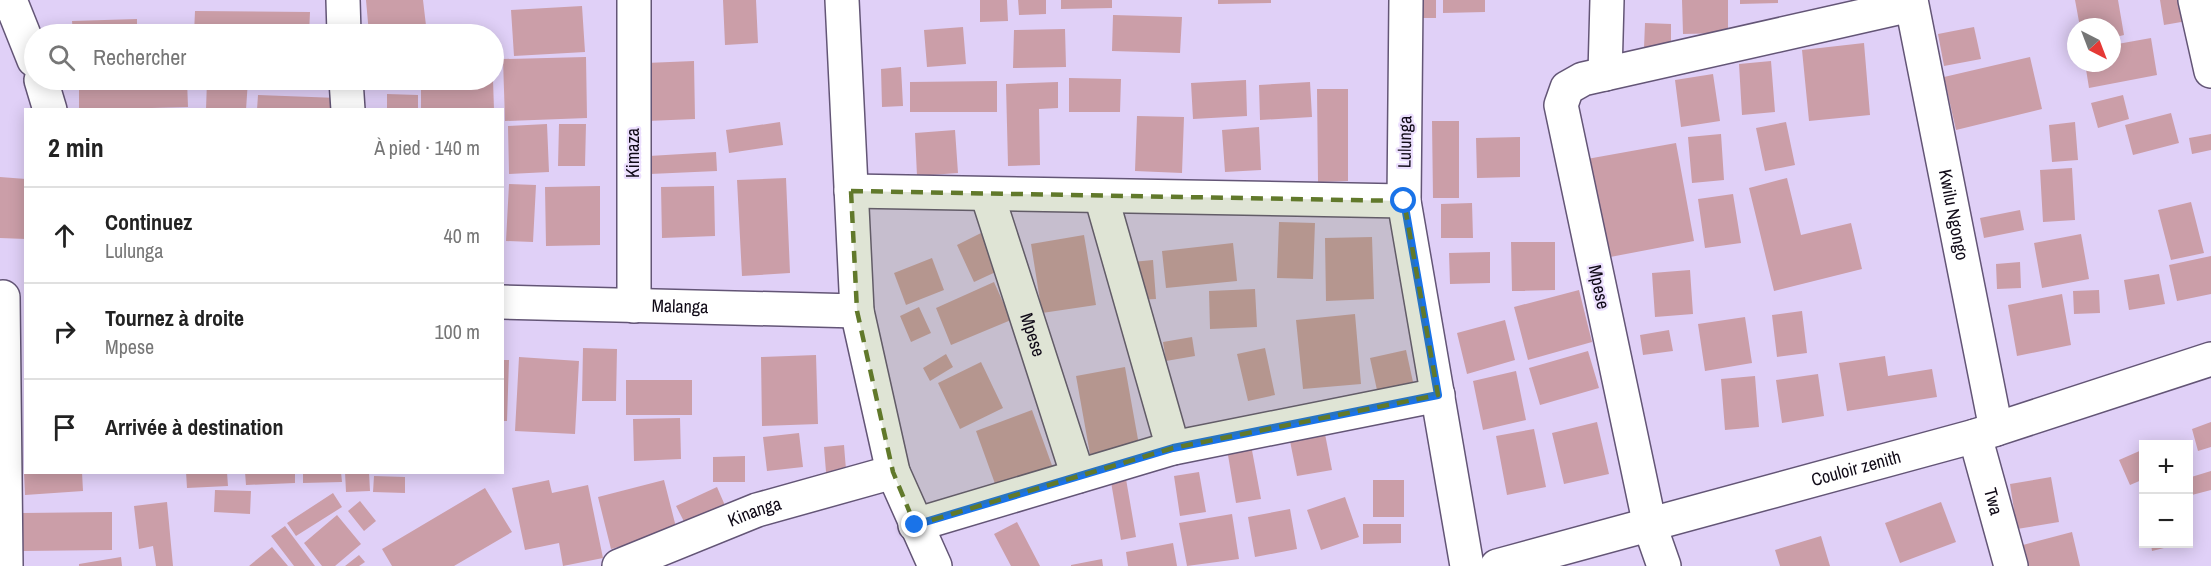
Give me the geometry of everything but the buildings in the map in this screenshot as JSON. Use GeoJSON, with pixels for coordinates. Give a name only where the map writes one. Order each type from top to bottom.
{"type":"FeatureCollection","features":[{"type":"Feature","properties":{"kind":"street"},"geometry":{"type":"LineString","coordinates":[[10,0],[24,35]]}},
{"type":"Feature","properties":{"kind":"street"},"geometry":{"type":"LineString","coordinates":[[343,0],[344,24]]}},
{"type":"Feature","properties":{"kind":"street","name":"Kimaza"},"geometry":{"type":"LineString","coordinates":[[634,0],[634,306]]}},
{"type":"Feature","properties":{"kind":"street"},"geometry":{"type":"LineString","coordinates":[[842,0],[857,311],[893,472],[934,566]]}},
{"type":"Feature","properties":{"kind":"street","name":"Lulunga"},"geometry":{"type":"LineString","coordinates":[[1406,0],[1404,201],[1467,566]]}},
{"type":"Feature","properties":{"kind":"street"},"geometry":{"type":"LineString","coordinates":[[1605,74],[1607,0]]}},
{"type":"Feature","properties":{"kind":"street"},"geometry":{"type":"LineString","coordinates":[[2195,0],[2211,71]]}},
{"type":"Feature","properties":{"kind":"street","name":"Mpese"},"geometry":{"type":"LineString","coordinates":[[1650,526],[1561,105],[1568,88],[1583,79],[1911,2]]}},
{"type":"Feature","properties":{"kind":"street","name":"Kwilu Ngongo"},"geometry":{"type":"LineString","coordinates":[[1911,2],[1986,432]]}},
{"type":"Feature","properties":{"kind":"street"},"geometry":{"type":"LineString","coordinates":[[44,90],[49,108]]}},
{"type":"Feature","properties":{"kind":"street"},"geometry":{"type":"LineString","coordinates":[[347,90],[348,108]]}},
{"type":"Feature","properties":{"kind":"street"},"geometry":{"type":"LineString","coordinates":[[851,191],[1404,201]]}},
{"type":"Feature","properties":{"kind":"street","name":"Mpese"},"geometry":{"type":"LineString","coordinates":[[987,194],[1078,476]]}},
{"type":"Feature","properties":{"kind":"street"},"geometry":{"type":"LineString","coordinates":[[1101,196],[1173,448]]}},
{"type":"Feature","properties":{"kind":"street"},"geometry":{"type":"LineString","coordinates":[[6,566],[10,297]]}},
{"type":"Feature","properties":{"kind":"street","name":"Malanga"},"geometry":{"type":"LineString","coordinates":[[504,302],[857,311]]}},
{"type":"Feature","properties":{"kind":"street","name":"Couloir zenith"},"geometry":{"type":"LineString","coordinates":[[1497,566],[1650,526],[1986,432],[2211,359]]}},
{"type":"Feature","properties":{"kind":"street"},"geometry":{"type":"LineString","coordinates":[[915,525],[1173,448],[1438,395]]}},
{"type":"Feature","properties":{"kind":"street","name":"Twa"},"geometry":{"type":"LineString","coordinates":[[1986,432],[2010,566]]}},
{"type":"Feature","properties":{"kind":"street","name":"Kinanga"},"geometry":{"type":"LineString","coordinates":[[619,566],[757,510],[893,472]]}},
{"type":"Feature","properties":{"kind":"street"},"geometry":{"type":"LineString","coordinates":[[1650,526],[1664,566]]}},
{"type":"Feature","properties":{"kind":"highlighted area"},"geometry":{"type":"Polygon","coordinates":[[[851,191],[1404,201],[1438,395],[1173,448],[915,525],[893,472],[857,311],[851,191]]]}},
{"type":"Feature","properties":{"kind":"route"},"geometry":{"type":"LineString","coordinates":[[915,525],[1173,448],[1438,395],[1404,201]]}}]}
